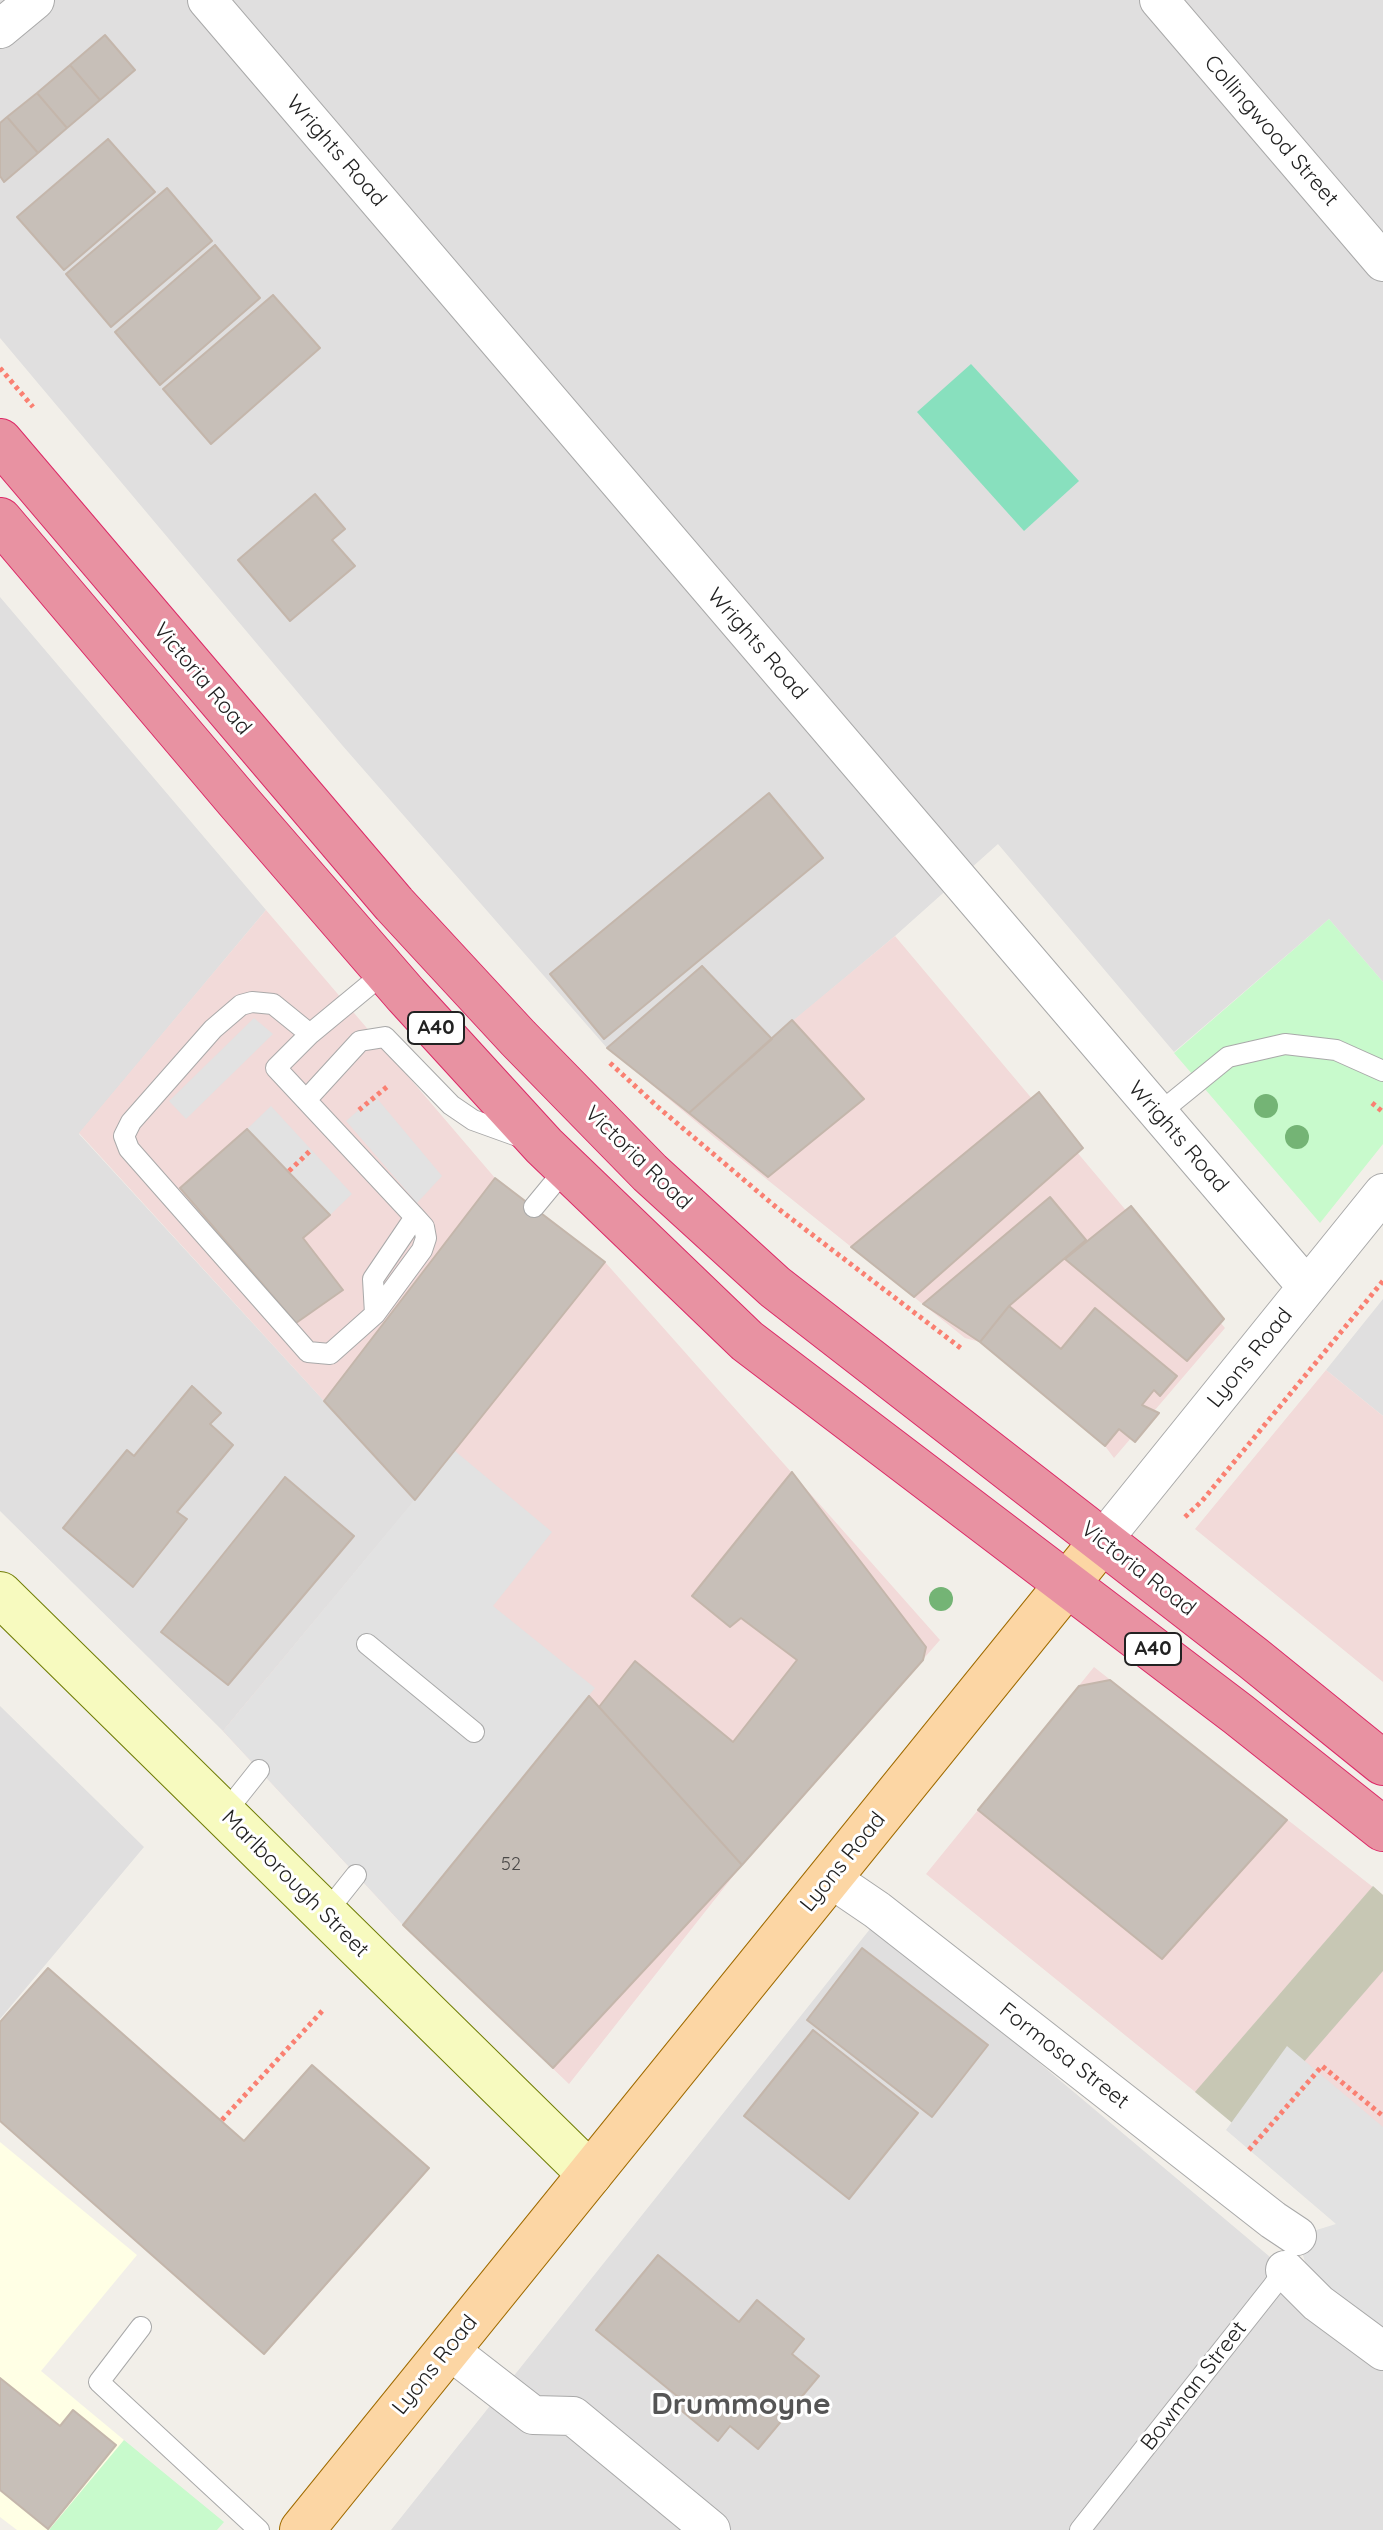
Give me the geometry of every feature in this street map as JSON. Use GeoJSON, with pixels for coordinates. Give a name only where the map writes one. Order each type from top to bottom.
{"type":"FeatureCollection","features":[{"type":"Feature","properties":{"kind":"highway","name":"Victoria Road"},"geometry":{"type":"LineString","coordinates":[[0,441],[394,904],[518,1038],[650,1173],[775,1287],[1383,1763]]}},
{"type":"Feature","properties":{"kind":"highway","name":"A40"},"geometry":{"type":"LineString","coordinates":[[0,520],[385,972],[556,1157],[747,1341],[1238,1714],[1383,1829]]}},
{"type":"Feature","properties":{"kind":"main road","name":"Lyons Road"},"geometry":{"type":"LineString","coordinates":[[302,2530],[1102,1541]]}},
{"type":"Feature","properties":{"kind":"street"},"geometry":{"type":"LineString","coordinates":[[0,29],[35,0]]}},
{"type":"Feature","properties":{"kind":"street","name":"Wrights Road"},"geometry":{"type":"LineString","coordinates":[[207,0],[1307,1287]]}},
{"type":"Feature","properties":{"kind":"street","name":"Collingwood Street"},"geometry":{"type":"LineString","coordinates":[[1159,0],[1383,262]]}},
{"type":"Feature","properties":{"kind":"street","name":"Lyons Road"},"geometry":{"type":"LineString","coordinates":[[1102,1541],[1383,1193]]}},
{"type":"Feature","properties":{"kind":"street","name":"Marlborough Street"},"geometry":{"type":"LineString","coordinates":[[0,1594],[590,2174]]}},
{"type":"Feature","properties":{"kind":"street","name":"Formosa Street"},"geometry":{"type":"LineString","coordinates":[[830,1878],[877,1910],[1273,2220],[1318,2303],[1383,2351]]}},
{"type":"Feature","properties":{"kind":"street"},"geometry":{"type":"LineString","coordinates":[[448,2349],[533,2415],[573,2416],[711,2530]]}},
{"type":"Feature","properties":{"kind":"lane"},"geometry":{"type":"LineString","coordinates":[[310,1034],[273,1004],[252,1002],[241,1005],[213,1029],[131,1122],[124,1136],[129,1149],[308,1352],[330,1354],[375,1314],[422,1250],[426,1238],[424,1227],[276,1068],[310,1034],[385,972]]}},
{"type":"Feature","properties":{"kind":"lane"},"geometry":{"type":"LineString","coordinates":[[306,1100],[360,1041],[385,1037],[451,1105],[473,1120],[556,1157],[534,1207]]}},
{"type":"Feature","properties":{"kind":"lane"},"geometry":{"type":"LineString","coordinates":[[1158,1114],[1228,1057],[1285,1044],[1336,1050],[1383,1071]]}},
{"type":"Feature","properties":{"kind":"lane"},"geometry":{"type":"LineString","coordinates":[[367,1644],[474,1732]]}},
{"type":"Feature","properties":{"kind":"lane"},"geometry":{"type":"LineString","coordinates":[[224,1814],[259,1770]]}},
{"type":"Feature","properties":{"kind":"lane"},"geometry":{"type":"LineString","coordinates":[[325,1914],[356,1875]]}},
{"type":"Feature","properties":{"kind":"lane","name":"Bowman Street"},"geometry":{"type":"LineString","coordinates":[[1080,2530],[1291,2253]]}},
{"type":"Feature","properties":{"kind":"lane"},"geometry":{"type":"LineString","coordinates":[[141,2327],[99,2382],[259,2530]]}},
{"type":"Feature","properties":{"kind":"path"},"geometry":{"type":"LineString","coordinates":[[0,368],[38,413]]}},
{"type":"Feature","properties":{"kind":"path"},"geometry":{"type":"LineString","coordinates":[[603,1056],[776,1207],[962,1349]]}},
{"type":"Feature","properties":{"kind":"path"},"geometry":{"type":"LineString","coordinates":[[1371,1102],[1383,1112]]}},
{"type":"Feature","properties":{"kind":"path"},"geometry":{"type":"LineString","coordinates":[[1185,1517],[1202,1501],[1383,1281]]}},
{"type":"Feature","properties":{"kind":"path"},"geometry":{"type":"LineString","coordinates":[[222,2120],[324,2009]]}},
{"type":"Feature","properties":{"kind":"path"},"geometry":{"type":"LineString","coordinates":[[1249,2150],[1322,2066],[1383,2116]]}},
{"type":"Feature","properties":{"kind":"shaded area"},"geometry":{"type":"Polygon","coordinates":[[[0,0],[1383,0],[1383,982],[1329,919],[1174,1052],[998,844],[772,1039],[607,1048],[342,745],[0,338],[0,0]]]}},
{"type":"Feature","properties":{"kind":"shaded area"},"geometry":{"type":"Polygon","coordinates":[[[0,597],[266,910],[79,1134],[415,1500],[223,1731],[0,1511],[0,597]]]}},
{"type":"Feature","properties":{"kind":"shaded area"},"geometry":{"type":"Polygon","coordinates":[[[266,910],[495,1178],[324,1401],[79,1133],[266,910]]]}},
{"type":"Feature","properties":{"kind":"shaded area"},"geometry":{"type":"Polygon","coordinates":[[[895,936],[1225,1328],[1114,1458],[1105,1446],[980,1342],[965,1338],[608,1048],[702,966],[772,1038],[895,936]]]}},
{"type":"Feature","properties":{"kind":"shaded area"},"geometry":{"type":"Polygon","coordinates":[[[254,1018],[273,1034],[186,1119],[169,1101],[254,1018]]]}},
{"type":"Feature","properties":{"kind":"shaded area"},"geometry":{"type":"Polygon","coordinates":[[[375,1096],[442,1176],[417,1203],[346,1121],[375,1096]]]}},
{"type":"Feature","properties":{"kind":"shaded area"},"geometry":{"type":"Polygon","coordinates":[[[271,1106],[352,1194],[330,1215],[247,1129],[271,1106]]]}},
{"type":"Feature","properties":{"kind":"shaded area"},"geometry":{"type":"Polygon","coordinates":[[[605,1262],[940,1640],[742,1865],[569,2084],[403,1925],[223,1731],[415,1500],[605,1262]]]}},
{"type":"Feature","properties":{"kind":"shaded area"},"geometry":{"type":"Polygon","coordinates":[[[1383,1299],[1383,1416],[1326,1370],[1383,1299]]]}},
{"type":"Feature","properties":{"kind":"shaded area"},"geometry":{"type":"Polygon","coordinates":[[[1326,1370],[1383,1416],[1383,1682],[1195,1529],[1326,1370]]]}},
{"type":"Feature","properties":{"kind":"shaded area"},"geometry":{"type":"Polygon","coordinates":[[[455,1451],[552,1532],[493,1606],[595,1688],[403,1925],[223,1731],[455,1451]]]}},
{"type":"Feature","properties":{"kind":"shaded area"},"geometry":{"type":"Polygon","coordinates":[[[1094,1667],[1383,1895],[1383,2244],[926,1874],[1094,1667]]]}},
{"type":"Feature","properties":{"kind":"shaded area"},"geometry":{"type":"Polygon","coordinates":[[[0,1706],[144,1847],[0,2019],[0,1706]]]}},
{"type":"Feature","properties":{"kind":"shaded area"},"geometry":{"type":"Polygon","coordinates":[[[1373,1886],[1383,1895],[1383,1971],[1243,2132],[1195,2092],[1373,1886]]]}},
{"type":"Feature","properties":{"kind":"shaded area"},"geometry":{"type":"Polygon","coordinates":[[[874,1924],[1383,2352],[1383,2530],[391,2530],[874,1924]]]}},
{"type":"Feature","properties":{"kind":"shaded area"},"geometry":{"type":"Polygon","coordinates":[[[1287,2046],[1383,2127],[1383,2351],[1318,2303],[1297,2236],[1336,2224],[1226,2130],[1287,2046]]]}},
{"type":"Feature","properties":{"kind":"shaded area"},"geometry":{"type":"Polygon","coordinates":[[[0,2142],[137,2255],[41,2371],[124,2440],[49,2530],[17,2530],[0,2517],[0,2142]]]}},
{"type":"Feature","properties":{"kind":"green space"},"geometry":{"type":"Polygon","coordinates":[[[971,364],[1079,481],[1024,531],[917,412],[971,364]]]}},
{"type":"Feature","properties":{"kind":"green space"},"geometry":{"type":"Polygon","coordinates":[[[1329,919],[1383,982],[1383,1144],[1320,1223],[1174,1053],[1329,919]]]}},
{"type":"Feature","properties":{"kind":"green space"},"geometry":{"type":"Polygon","coordinates":[[[124,2440],[224,2522],[217,2530],[49,2530],[124,2440]]]}},
{"type":"Feature","properties":{"kind":"building"},"geometry":{"type":"Polygon","coordinates":[[[105,35],[135,70],[100,100],[70,65],[105,35]]]}},
{"type":"Feature","properties":{"kind":"building"},"geometry":{"type":"Polygon","coordinates":[[[70,65],[100,100],[67,128],[37,93],[70,65]]]}},
{"type":"Feature","properties":{"kind":"building"},"geometry":{"type":"Polygon","coordinates":[[[37,93],[67,128],[38,153],[7,117],[37,93]]]}},
{"type":"Feature","properties":{"kind":"building"},"geometry":{"type":"Polygon","coordinates":[[[7,117],[38,153],[4,182],[0,176],[0,123],[7,117]]]}},
{"type":"Feature","properties":{"kind":"building"},"geometry":{"type":"Polygon","coordinates":[[[108,139],[155,192],[64,270],[17,217],[108,139]]]}},
{"type":"Feature","properties":{"kind":"building"},"geometry":{"type":"Polygon","coordinates":[[[167,188],[212,241],[111,327],[66,274],[167,188]]]}},
{"type":"Feature","properties":{"kind":"building"},"geometry":{"type":"Polygon","coordinates":[[[215,245],[260,298],[160,385],[115,332],[215,245]]]}},
{"type":"Feature","properties":{"kind":"building"},"geometry":{"type":"Polygon","coordinates":[[[273,295],[320,348],[211,444],[163,389],[273,295]]]}},
{"type":"Feature","properties":{"kind":"building"},"geometry":{"type":"Polygon","coordinates":[[[315,494],[345,529],[332,540],[355,566],[290,621],[238,560],[315,494]]]}},
{"type":"Feature","properties":{"kind":"building"},"geometry":{"type":"Polygon","coordinates":[[[769,793],[823,858],[604,1039],[550,974],[769,793]]]}},
{"type":"Feature","properties":{"kind":"building"},"geometry":{"type":"Polygon","coordinates":[[[702,966],[772,1039],[689,1113],[607,1048],[702,966]]]}},
{"type":"Feature","properties":{"kind":"building"},"geometry":{"type":"Polygon","coordinates":[[[792,1020],[864,1099],[768,1177],[689,1113],[792,1020]]]}},
{"type":"Feature","properties":{"kind":"building"},"geometry":{"type":"Polygon","coordinates":[[[1039,1092],[1083,1148],[914,1297],[851,1247],[1039,1092]]]}},
{"type":"Feature","properties":{"kind":"building"},"geometry":{"type":"Polygon","coordinates":[[[247,1129],[330,1215],[303,1238],[343,1290],[296,1323],[180,1188],[247,1129]]]}},
{"type":"Feature","properties":{"kind":"building"},"geometry":{"type":"Polygon","coordinates":[[[495,1178],[605,1262],[415,1500],[324,1401],[495,1178]]]}},
{"type":"Feature","properties":{"kind":"building"},"geometry":{"type":"Polygon","coordinates":[[[1050,1197],[1086,1240],[1009,1306],[980,1342],[923,1304],[1050,1197]]]}},
{"type":"Feature","properties":{"kind":"building"},"geometry":{"type":"Polygon","coordinates":[[[1131,1206],[1224,1319],[1187,1361],[1065,1259],[1131,1206]]]}},
{"type":"Feature","properties":{"kind":"building"},"geometry":{"type":"Polygon","coordinates":[[[1009,1306],[1061,1349],[1095,1308],[1177,1376],[1160,1396],[1154,1390],[1142,1405],[1159,1413],[1135,1442],[1119,1429],[1105,1446],[980,1342],[1009,1306]]]}},
{"type":"Feature","properties":{"kind":"building"},"geometry":{"type":"Polygon","coordinates":[[[192,1386],[221,1413],[210,1424],[233,1445],[177,1512],[187,1519],[133,1587],[63,1528],[127,1450],[134,1456],[192,1386]]]}},
{"type":"Feature","properties":{"kind":"building"},"geometry":{"type":"Polygon","coordinates":[[[792,1472],[926,1647],[923,1660],[742,1865],[599,1707],[635,1661],[733,1742],[797,1660],[741,1618],[730,1627],[692,1596],[792,1472]]]}},
{"type":"Feature","properties":{"kind":"building"},"geometry":{"type":"Polygon","coordinates":[[[285,1477],[354,1536],[228,1685],[161,1632],[285,1477]]]}},
{"type":"Feature","properties":{"kind":"building"},"geometry":{"type":"Polygon","coordinates":[[[1110,1680],[1287,1820],[1162,1959],[978,1810],[1079,1686],[1110,1680]]]}},
{"type":"Feature","properties":{"kind":"building"},"geometry":{"type":"Polygon","coordinates":[[[589,1696],[742,1865],[553,2068],[403,1925],[589,1696]]]}},
{"type":"Feature","properties":{"kind":"building"},"geometry":{"type":"Polygon","coordinates":[[[862,1948],[988,2045],[932,2117],[807,2020],[862,1948]]]}},
{"type":"Feature","properties":{"kind":"building"},"geometry":{"type":"Polygon","coordinates":[[[48,1968],[244,2141],[312,2065],[429,2168],[264,2354],[0,2121],[0,2022],[48,1968]]]}},
{"type":"Feature","properties":{"kind":"building"},"geometry":{"type":"Polygon","coordinates":[[[813,2030],[918,2113],[849,2199],[744,2116],[813,2030]]]}},
{"type":"Feature","properties":{"kind":"building"},"geometry":{"type":"Polygon","coordinates":[[[658,2255],[739,2322],[757,2300],[804,2339],[792,2354],[819,2376],[758,2449],[730,2426],[718,2441],[671,2402],[677,2396],[596,2330],[658,2255]]]}},
{"type":"Feature","properties":{"kind":"building"},"geometry":{"type":"Polygon","coordinates":[[[0,2378],[60,2426],[73,2410],[116,2445],[48,2529],[0,2490],[0,2378]]]}},
{"type":"Feature","properties":{"kind":"district","name":"Drummoyne"},"geometry":{"type":"Point","coordinates":[741,2405]}}]}
